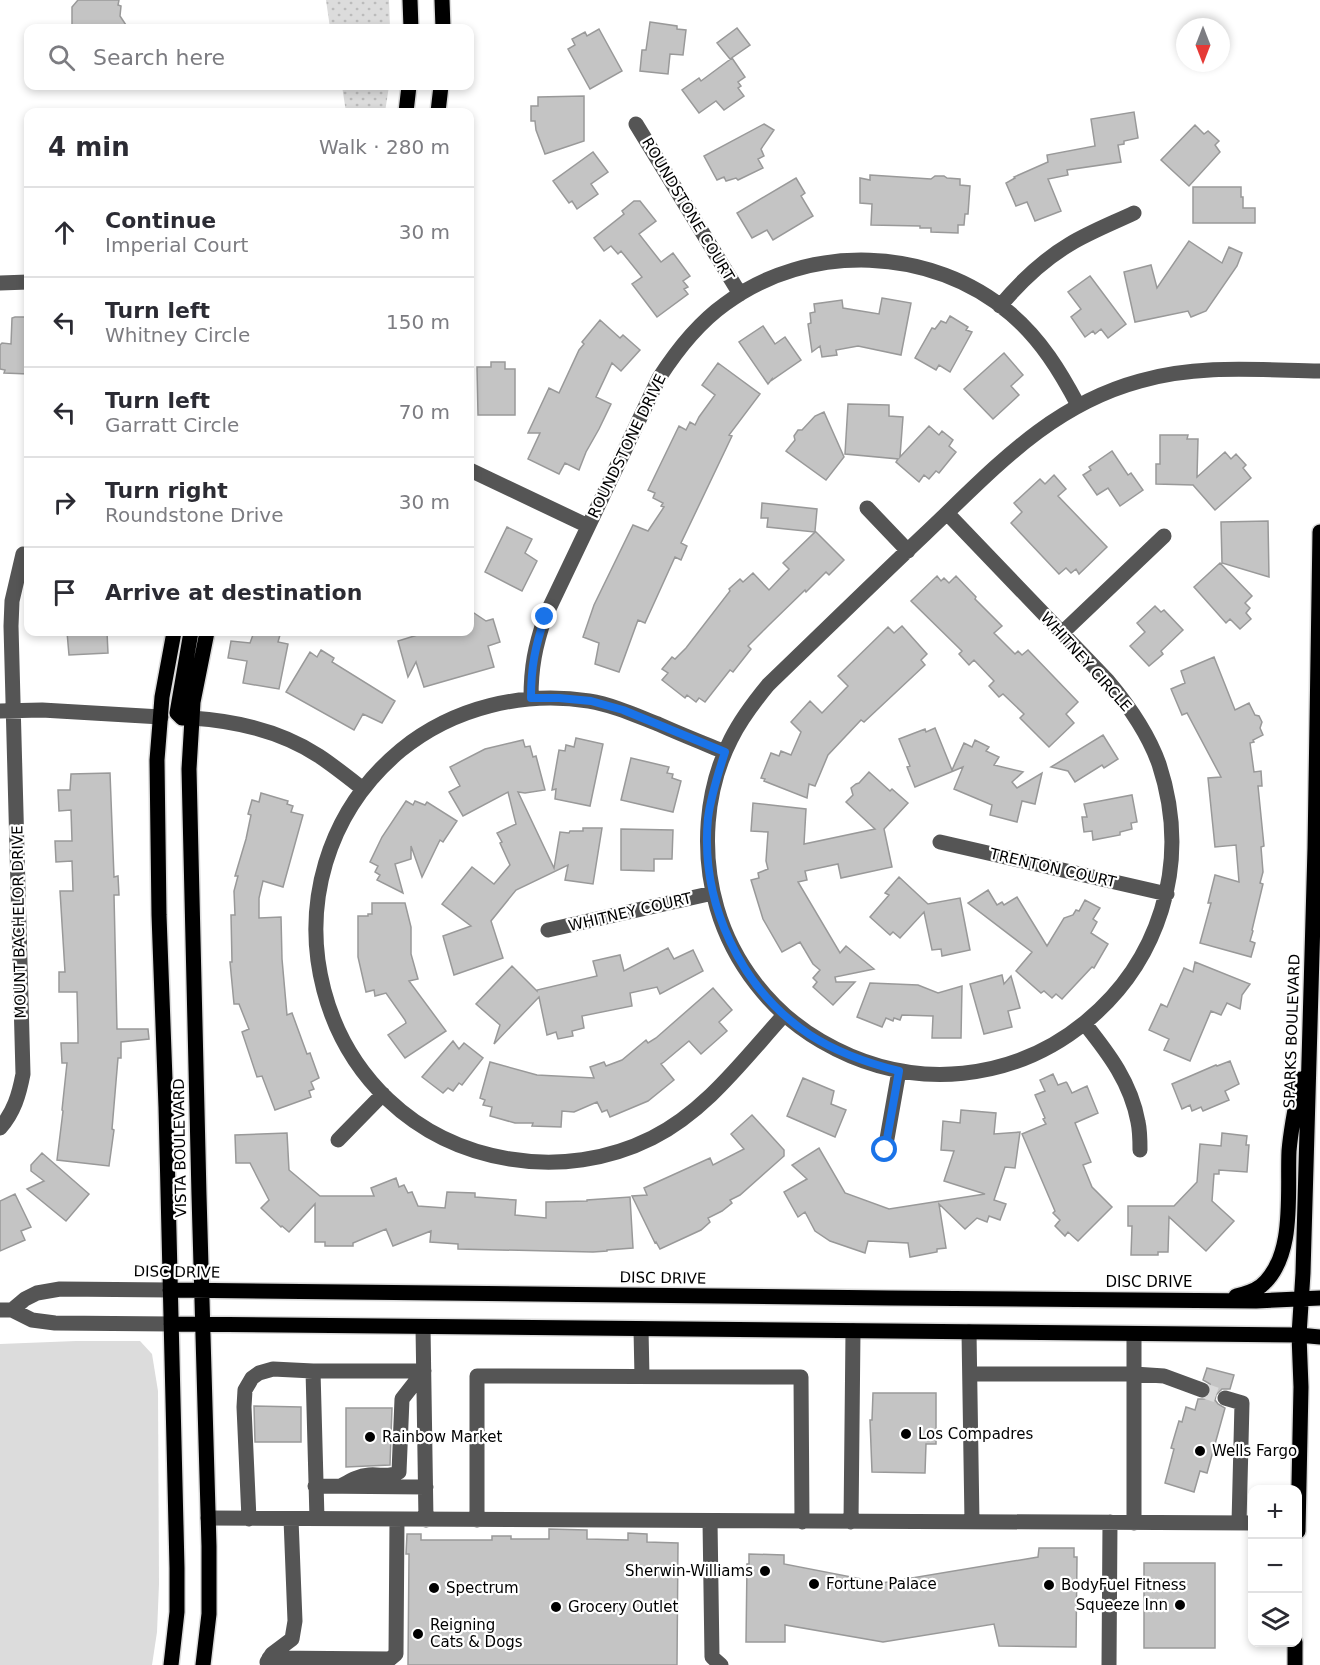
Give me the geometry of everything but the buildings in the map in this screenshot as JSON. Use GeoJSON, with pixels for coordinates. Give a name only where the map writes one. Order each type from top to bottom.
{"type":"FeatureCollection","features":[{"type":"Feature","properties":{"kind":"main road"},"geometry":{"type":"LineString","coordinates":[[410,0],[411,24]]}},
{"type":"Feature","properties":{"kind":"main road"},"geometry":{"type":"LineString","coordinates":[[442,0],[443,24]]}},
{"type":"Feature","properties":{"kind":"main road"},"geometry":{"type":"LineString","coordinates":[[406,108],[409,90]]}},
{"type":"Feature","properties":{"kind":"main road"},"geometry":{"type":"LineString","coordinates":[[438,108],[441,90]]}},
{"type":"Feature","properties":{"kind":"main road","name":"SPARKS BOULEVARD"},"geometry":{"type":"LineString","coordinates":[[1299,1485],[1301,1387],[1299,1335],[1303,1273],[1316,848],[1320,532]]}},
{"type":"Feature","properties":{"kind":"main road","name":"VISTA BOULEVARD"},"geometry":{"type":"LineString","coordinates":[[171,1665],[177,1612],[177,1568],[158,856],[158,760],[162,696],[173,636]]}},
{"type":"Feature","properties":{"kind":"main road"},"geometry":{"type":"LineString","coordinates":[[190,636],[177,713],[182,718],[192,718]]}},
{"type":"Feature","properties":{"kind":"main road","name":"VISTA BOULEVARD"},"geometry":{"type":"LineString","coordinates":[[203,1665],[208,1614],[208,1518],[189,780],[193,702],[206,636]]}},
{"type":"Feature","properties":{"kind":"main road"},"geometry":{"type":"LineString","coordinates":[[1220,1300],[1251,1292],[1262,1285],[1284,1249],[1287,1231],[1290,1140],[1310,1031]]}},
{"type":"Feature","properties":{"kind":"main road","name":"DISC DRIVE"},"geometry":{"type":"LineString","coordinates":[[170,1290],[1256,1301],[1320,1298]]}},
{"type":"Feature","properties":{"kind":"main road","name":"DISC DRIVE"},"geometry":{"type":"LineString","coordinates":[[171,1324],[1320,1337]]}},
{"type":"Feature","properties":{"kind":"main road"},"geometry":{"type":"LineString","coordinates":[[1295,1647],[1295,1665]]}},
{"type":"Feature","properties":{"kind":"street","name":"ROUNDSTONE COURT"},"geometry":{"type":"LineString","coordinates":[[636,124],[740,294]]}},
{"type":"Feature","properties":{"kind":"street"},"geometry":{"type":"LineString","coordinates":[[1000,306],[1017,285],[1042,262],[1071,243],[1134,213]]}},
{"type":"Feature","properties":{"kind":"street","name":"ROUNDSTONE DRIVE"},"geometry":{"type":"LineString","coordinates":[[531,698],[531,670],[536,643],[545,617],[658,378],[677,351],[700,325],[724,304],[760,283],[790,271],[820,263],[853,260],[885,261],[916,266],[944,275],[972,288],[1000,306],[1036,339],[1057,366],[1078,405]]}},
{"type":"Feature","properties":{"kind":"street"},"geometry":{"type":"LineString","coordinates":[[0,283],[24,282]]}},
{"type":"Feature","properties":{"kind":"street","name":"WHITNEY CIRCLE"},"geometry":{"type":"LineString","coordinates":[[947,513],[1108,681],[1142,728],[1158,762],[1167,794],[1172,826],[1172,860],[1167,894],[1145,951],[1128,979],[1084,1024],[1052,1046],[1023,1059],[992,1069],[960,1074],[931,1074],[899,1071],[864,1062],[835,1050],[810,1035],[784,1015],[754,983],[736,955],[722,924],[713,893],[707,853],[708,818],[714,784],[732,737],[749,709],[768,685],[947,513],[1016,448],[1047,424],[1102,393],[1176,373],[1212,369],[1320,371]]}},
{"type":"Feature","properties":{"kind":"street"},"geometry":{"type":"LineString","coordinates":[[474,472],[588,526]]}},
{"type":"Feature","properties":{"kind":"street"},"geometry":{"type":"LineString","coordinates":[[867,508],[908,551]]}},
{"type":"Feature","properties":{"kind":"street"},"geometry":{"type":"LineString","coordinates":[[1062,633],[1164,536]]}},
{"type":"Feature","properties":{"kind":"street","name":"MOUNT BACHELOR DRIVE"},"geometry":{"type":"LineString","coordinates":[[0,1128],[13,1110],[19,1094],[22,1074],[7,711],[12,601],[23,554]]}},
{"type":"Feature","properties":{"kind":"street"},"geometry":{"type":"LineString","coordinates":[[725,752],[623,710],[591,701],[531,698],[498,703],[469,711],[441,723],[414,740],[387,762],[363,789],[345,817],[330,849],[320,882],[316,917],[316,951],[322,985],[333,1018],[347,1047],[366,1075],[408,1116],[436,1134],[466,1148],[527,1162],[590,1159],[622,1151],[652,1138],[682,1120],[706,1100],[784,1015]]}},
{"type":"Feature","properties":{"kind":"street"},"geometry":{"type":"LineString","coordinates":[[7,711],[42,710],[160,717]]}},
{"type":"Feature","properties":{"kind":"street"},"geometry":{"type":"LineString","coordinates":[[192,718],[228,721],[261,728],[318,755],[363,789]]}},
{"type":"Feature","properties":{"kind":"street","name":"TRENTON COURT"},"geometry":{"type":"LineString","coordinates":[[940,842],[1167,894]]}},
{"type":"Feature","properties":{"kind":"street","name":"WHITNEY COURT"},"geometry":{"type":"LineString","coordinates":[[548,930],[713,893]]}},
{"type":"Feature","properties":{"kind":"street"},"geometry":{"type":"LineString","coordinates":[[1084,1024],[1108,1053],[1122,1075],[1132,1098],[1138,1123],[1140,1150]]}},
{"type":"Feature","properties":{"kind":"street"},"geometry":{"type":"LineString","coordinates":[[885,1150],[899,1071]]}},
{"type":"Feature","properties":{"kind":"street"},"geometry":{"type":"LineString","coordinates":[[338,1140],[383,1094]]}},
{"type":"Feature","properties":{"kind":"street","name":"DISC DRIVE"},"geometry":{"type":"LineString","coordinates":[[6,1310],[37,1293],[60,1289],[170,1290]]}},
{"type":"Feature","properties":{"kind":"street","name":"DISC DRIVE"},"geometry":{"type":"LineString","coordinates":[[6,1310],[32,1320],[55,1323],[171,1324]]}},
{"type":"Feature","properties":{"kind":"street"},"geometry":{"type":"LineString","coordinates":[[423,1326],[426,1520]]}},
{"type":"Feature","properties":{"kind":"street"},"geometry":{"type":"LineString","coordinates":[[641,1329],[642,1377]]}},
{"type":"Feature","properties":{"kind":"street"},"geometry":{"type":"LineString","coordinates":[[851,1522],[853,1331]]}},
{"type":"Feature","properties":{"kind":"street"},"geometry":{"type":"LineString","coordinates":[[969,1332],[972,1522]]}},
{"type":"Feature","properties":{"kind":"street"},"geometry":{"type":"LineString","coordinates":[[1134,1334],[1134,1523]]}},
{"type":"Feature","properties":{"kind":"street"},"geometry":{"type":"LineString","coordinates":[[249,1519],[244,1407],[245,1390],[252,1378],[273,1370],[424,1371]]}},
{"type":"Feature","properties":{"kind":"street"},"geometry":{"type":"LineString","coordinates":[[313,1371],[317,1519]]}},
{"type":"Feature","properties":{"kind":"street"},"geometry":{"type":"LineString","coordinates":[[341,1486],[368,1475],[393,1476],[399,1472],[402,1399],[424,1371]]}},
{"type":"Feature","properties":{"kind":"street"},"geometry":{"type":"LineString","coordinates":[[970,1374],[1164,1376],[1202,1390]]}},
{"type":"Feature","properties":{"kind":"street"},"geometry":{"type":"LineString","coordinates":[[477,1520],[477,1376],[801,1377],[802,1522]]}},
{"type":"Feature","properties":{"kind":"street"},"geometry":{"type":"LineString","coordinates":[[208,1518],[1246,1523],[1242,1403],[1225,1398]]}},
{"type":"Feature","properties":{"kind":"street"},"geometry":{"type":"LineString","coordinates":[[315,1486],[426,1487]]}},
{"type":"Feature","properties":{"kind":"street"},"geometry":{"type":"LineString","coordinates":[[267,1662],[272,1654],[292,1639],[295,1621],[291,1519]]}},
{"type":"Feature","properties":{"kind":"street"},"geometry":{"type":"LineString","coordinates":[[267,1662],[390,1659],[396,1654],[398,1520]]}},
{"type":"Feature","properties":{"kind":"street"},"geometry":{"type":"LineString","coordinates":[[710,1521],[712,1657],[721,1665]]}},
{"type":"Feature","properties":{"kind":"street"},"geometry":{"type":"LineString","coordinates":[[1109,1665],[1110,1522]]}},
{"type":"Feature","properties":{"kind":"shaded area"},"geometry":{"type":"Polygon","coordinates":[[[326,0],[389,0],[390,24],[329,24],[326,0]]]}},
{"type":"Feature","properties":{"kind":"shaded area"},"geometry":{"type":"Polygon","coordinates":[[[343,90],[388,90],[386,108],[345,108],[343,90]]]}},
{"type":"Feature","properties":{"kind":"shaded area"},"geometry":{"type":"Polygon","coordinates":[[[140,1341],[152,1354],[158,1391],[159,1584],[157,1632],[152,1665],[0,1665],[0,1344],[140,1341]]]}},
{"type":"Feature","properties":{"kind":"tunnel"},"geometry":{"type":"LineString","coordinates":[[1202,1390],[1225,1398]]}},
{"type":"Feature","properties":{"kind":"place","name":"Los Compadres"},"geometry":{"type":"Point","coordinates":[906,1434]}},
{"type":"Feature","properties":{"kind":"place","name":"Rainbow Market"},"geometry":{"type":"Point","coordinates":[370,1437]}},
{"type":"Feature","properties":{"kind":"place","name":"Wells Fargo"},"geometry":{"type":"Point","coordinates":[1200,1451]}},
{"type":"Feature","properties":{"kind":"place","name":"Sherwin-Williams"},"geometry":{"type":"Point","coordinates":[765,1571]}},
{"type":"Feature","properties":{"kind":"place","name":"Fortune Palace"},"geometry":{"type":"Point","coordinates":[814,1584]}},
{"type":"Feature","properties":{"kind":"place","name":"BodyFuel Fitness"},"geometry":{"type":"Point","coordinates":[1049,1585]}},
{"type":"Feature","properties":{"kind":"place","name":"Spectrum"},"geometry":{"type":"Point","coordinates":[434,1588]}},
{"type":"Feature","properties":{"kind":"place","name":"Squeeze Inn"},"geometry":{"type":"Point","coordinates":[1180,1605]}},
{"type":"Feature","properties":{"kind":"place","name":"Grocery Outlet"},"geometry":{"type":"Point","coordinates":[556,1607]}},
{"type":"Feature","properties":{"kind":"place","name":"Reigning Cats & Dogs"},"geometry":{"type":"Point","coordinates":[418,1634]}},
{"type":"Feature","properties":{"kind":"route"},"geometry":{"type":"LineString","coordinates":[[545,617],[536,643],[531,670],[531,698],[591,701],[623,710],[725,752],[714,784],[708,818],[707,853],[713,893],[722,924],[736,955],[754,983],[784,1015],[835,1050],[864,1062],[899,1071],[885,1150]]}}]}
